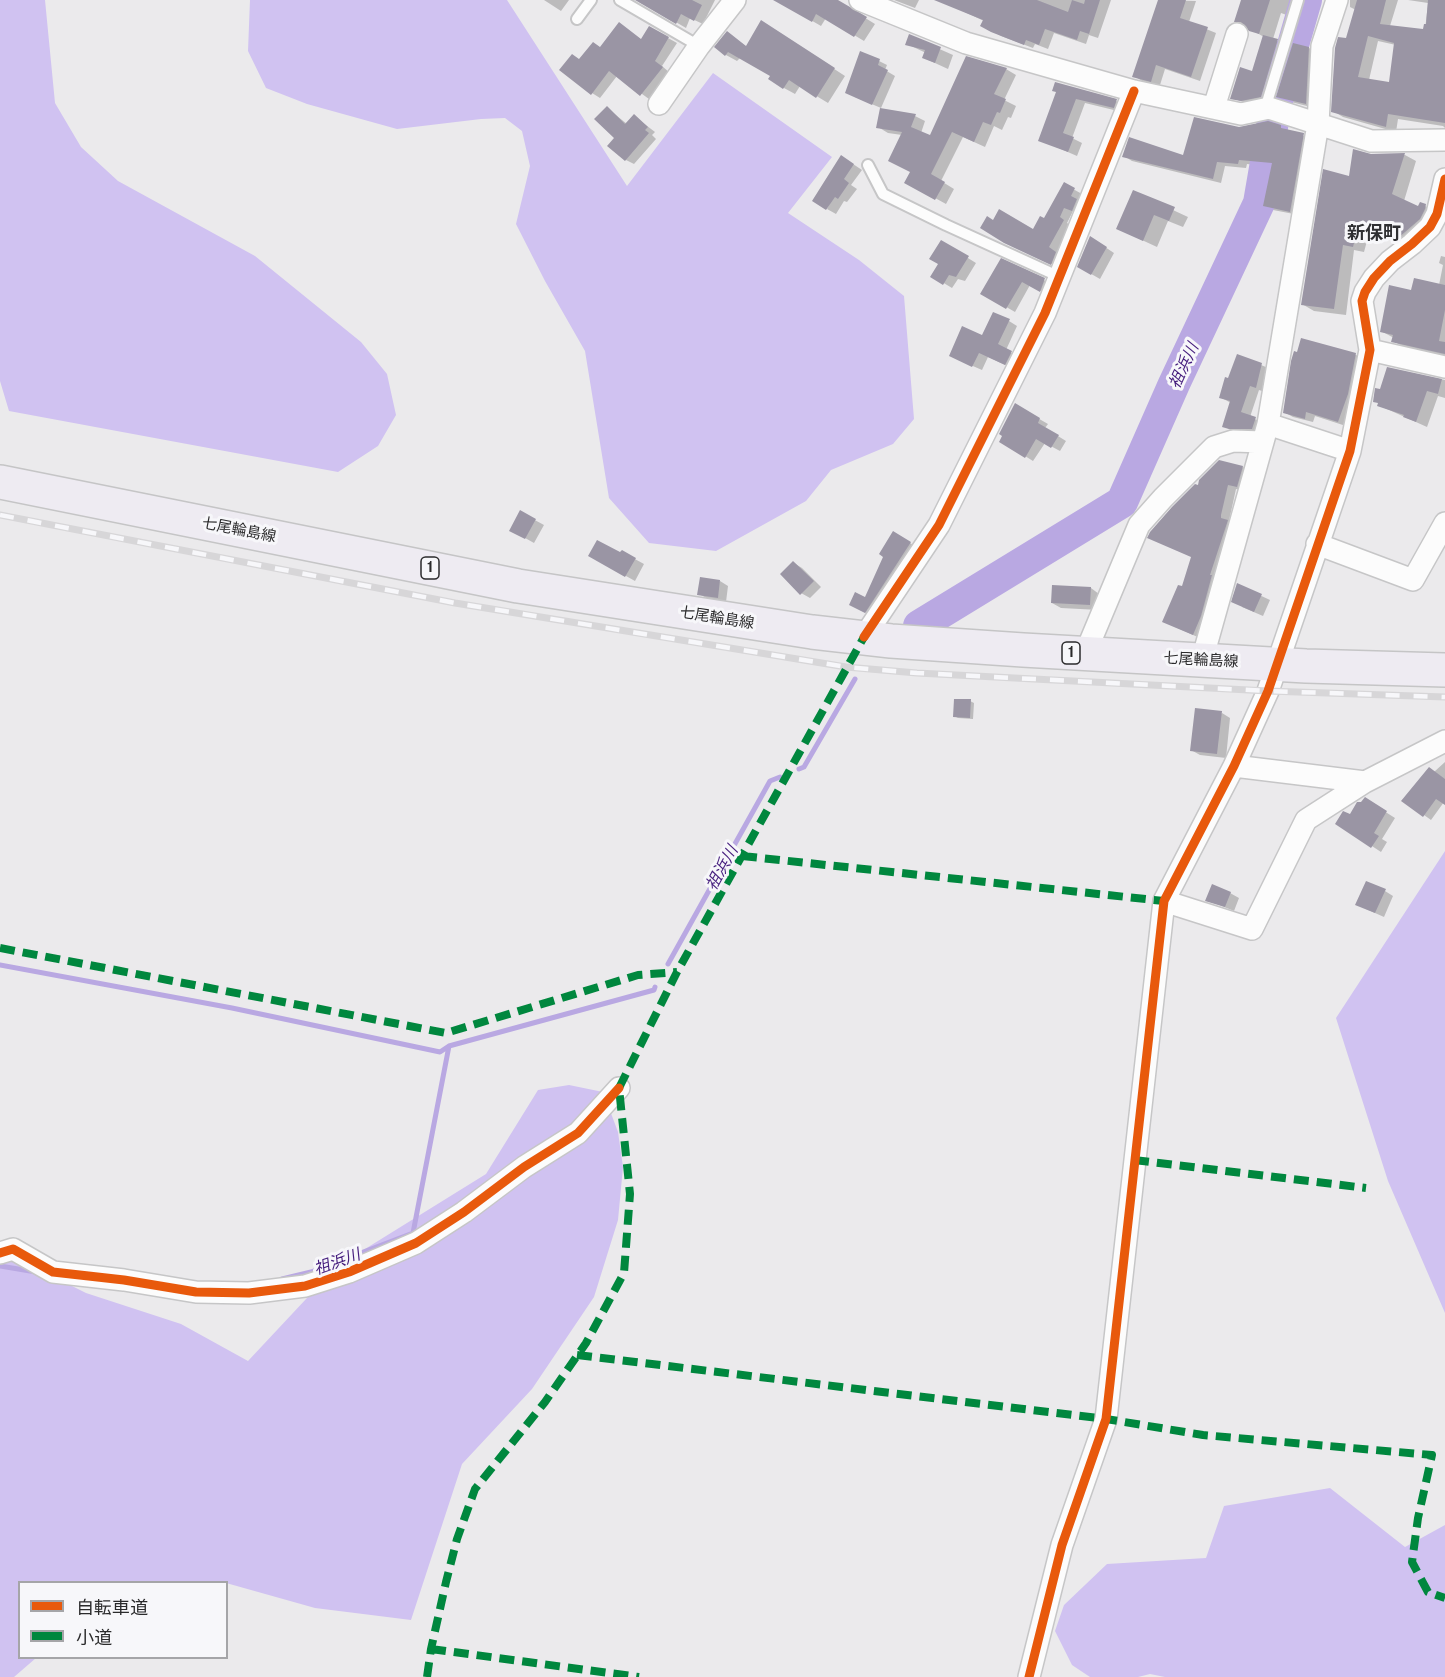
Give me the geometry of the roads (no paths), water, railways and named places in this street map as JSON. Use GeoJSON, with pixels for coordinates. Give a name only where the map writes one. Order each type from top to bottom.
{"type":"FeatureCollection","features":[{"type":"Feature","properties":{"kind":"main road","name":"七尾輪島線"},"geometry":{"type":"LineString","coordinates":[[0,482],[518,586],[702,616],[864,637],[1085,654],[1445,670]]}},
{"type":"Feature","properties":{"kind":"street"},"geometry":{"type":"LineString","coordinates":[[659,104],[699,46],[735,0]]}},
{"type":"Feature","properties":{"kind":"street"},"geometry":{"type":"LineString","coordinates":[[860,0],[966,43],[1134,91],[1241,114],[1272,110],[1371,141],[1445,140]]}},
{"type":"Feature","properties":{"kind":"street"},"geometry":{"type":"LineString","coordinates":[[1202,660],[1265,433],[1318,124],[1322,46],[1337,0]]}},
{"type":"Feature","properties":{"kind":"street"},"geometry":{"type":"LineString","coordinates":[[1214,107],[1237,34]]}},
{"type":"Feature","properties":{"kind":"street"},"geometry":{"type":"LineString","coordinates":[[864,637],[939,525],[1045,313],[1134,91]]}},
{"type":"Feature","properties":{"kind":"street"},"geometry":{"type":"LineString","coordinates":[[1029,1677],[1062,1545],[1106,1419],[1164,901],[1234,766],[1268,691],[1350,451],[1370,350],[1362,301],[1365,292],[1390,261],[1412,244],[1441,215],[1445,179]]}},
{"type":"Feature","properties":{"kind":"street"},"geometry":{"type":"LineString","coordinates":[[1370,350],[1445,367]]}},
{"type":"Feature","properties":{"kind":"street"},"geometry":{"type":"LineString","coordinates":[[1085,654],[1139,525],[1214,447],[1265,433],[1350,451]]}},
{"type":"Feature","properties":{"kind":"street"},"geometry":{"type":"LineString","coordinates":[[1317,544],[1413,580],[1445,523]]}},
{"type":"Feature","properties":{"kind":"street"},"geometry":{"type":"LineString","coordinates":[[1164,901],[1252,929],[1306,820],[1365,782],[1445,741]]}},
{"type":"Feature","properties":{"kind":"street"},"geometry":{"type":"LineString","coordinates":[[1234,766],[1365,782]]}},
{"type":"Feature","properties":{"kind":"street"},"geometry":{"type":"LineString","coordinates":[[0,1253],[13,1249],[53,1272],[196,1292],[249,1293],[305,1286],[349,1272],[416,1243],[464,1212],[524,1167],[578,1133],[619,1088]]}},
{"type":"Feature","properties":{"kind":"lane"},"geometry":{"type":"LineString","coordinates":[[577,19],[591,0]]}},
{"type":"Feature","properties":{"kind":"lane"},"geometry":{"type":"LineString","coordinates":[[620,0],[699,46]]}},
{"type":"Feature","properties":{"kind":"lane"},"geometry":{"type":"LineString","coordinates":[[1272,110],[1298,0]]}},
{"type":"Feature","properties":{"kind":"lane"},"geometry":{"type":"LineString","coordinates":[[868,165],[883,194],[1060,277]]}},
{"type":"Feature","properties":{"kind":"waterway","name":"祖浜川"},"geometry":{"type":"LineString","coordinates":[[919,626],[1122,502],[1174,384],[1259,203],[1276,104],[1306,0]]}},
{"type":"Feature","properties":{"kind":"waterway","name":"祖浜川"},"geometry":{"type":"LineString","coordinates":[[799,769],[804,767],[855,679]]}},
{"type":"Feature","properties":{"kind":"waterway","name":"祖浜川"},"geometry":{"type":"LineString","coordinates":[[668,964],[770,781],[780,777]]}},
{"type":"Feature","properties":{"kind":"waterway","name":"祖浜川"},"geometry":{"type":"LineString","coordinates":[[0,965],[232,1008],[440,1052],[449,1046],[654,990],[655,987]]}},
{"type":"Feature","properties":{"kind":"waterway","name":"祖浜川"},"geometry":{"type":"LineString","coordinates":[[282,1279],[311,1272],[413,1233],[449,1046]]}},
{"type":"Feature","properties":{"kind":"waterway","name":"祖浜川"},"geometry":{"type":"LineString","coordinates":[[0,1266],[36,1272]]}},
{"type":"Feature","properties":{"kind":"railway"},"geometry":{"type":"LineString","coordinates":[[0,515],[455,603],[846,667],[917,673],[1268,691],[1445,697]]}},
{"type":"Feature","properties":{"kind":"district","name":"新保町"},"geometry":{"type":"Point","coordinates":[1374,233]}}]}
